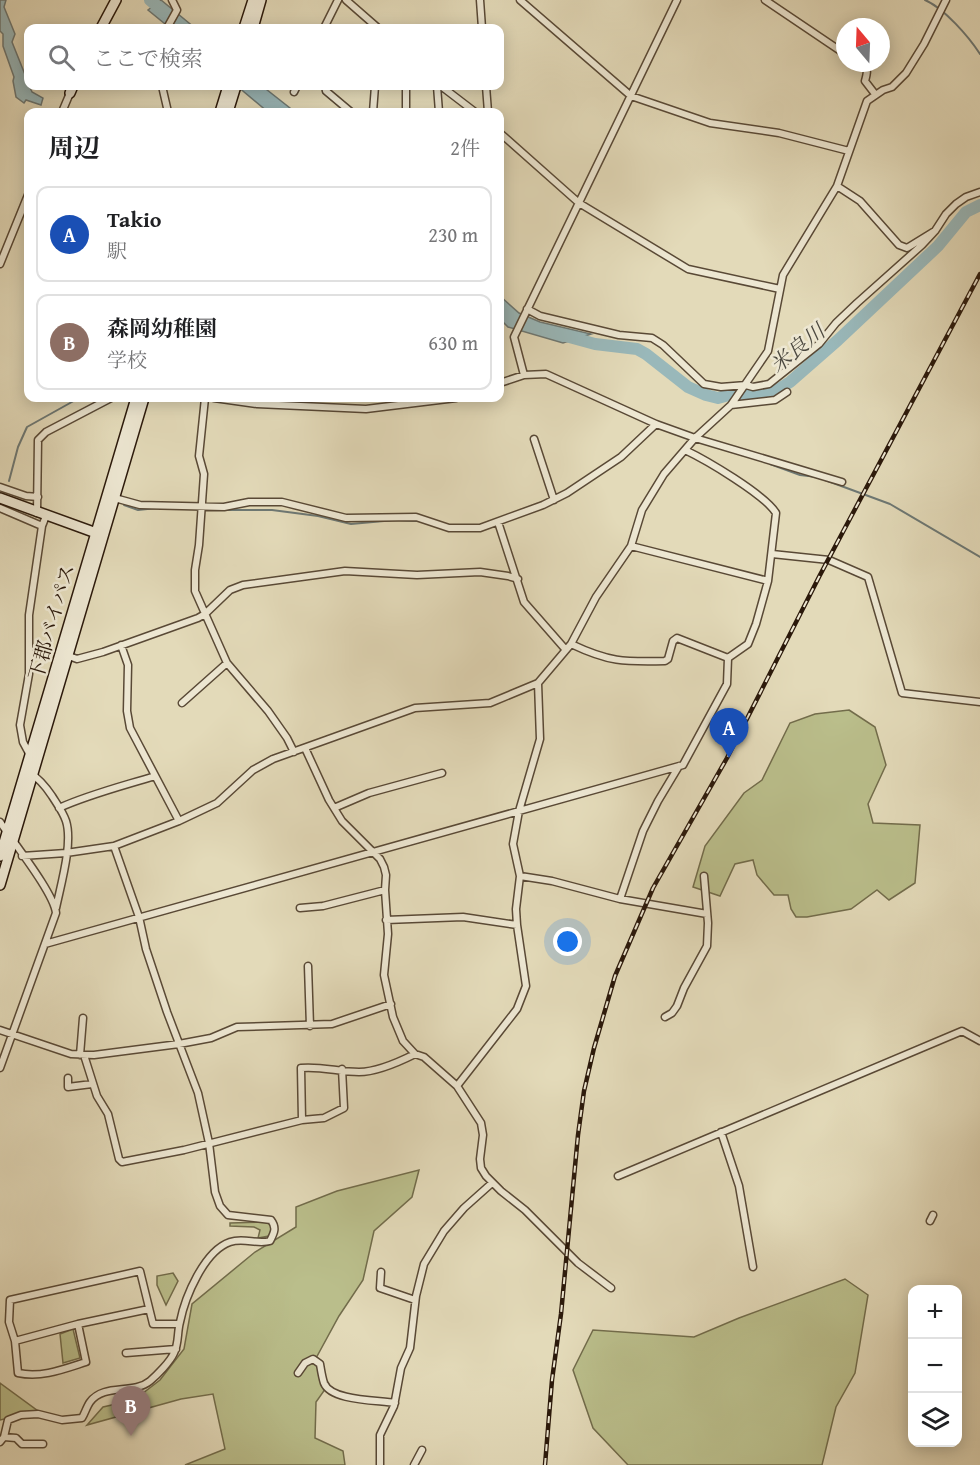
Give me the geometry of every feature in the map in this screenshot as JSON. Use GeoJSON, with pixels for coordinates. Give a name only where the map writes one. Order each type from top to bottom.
{"type":"FeatureCollection","features":[{"type":"Feature","properties":{"kind":"street"},"geometry":{"type":"LineString","coordinates":[[103,24],[116,0]]}},
{"type":"Feature","properties":{"kind":"street"},"geometry":{"type":"LineString","coordinates":[[169,24],[177,7],[172,0]]}},
{"type":"Feature","properties":{"kind":"street"},"geometry":{"type":"LineString","coordinates":[[245,24],[253,0]]}},
{"type":"Feature","properties":{"kind":"street"},"geometry":{"type":"LineString","coordinates":[[254,24],[261,0]]}},
{"type":"Feature","properties":{"kind":"street"},"geometry":{"type":"LineString","coordinates":[[326,24],[338,0]]}},
{"type":"Feature","properties":{"kind":"street"},"geometry":{"type":"LineString","coordinates":[[346,0],[373,24]]}},
{"type":"Feature","properties":{"kind":"street"},"geometry":{"type":"LineString","coordinates":[[480,0],[482,24]]}},
{"type":"Feature","properties":{"kind":"street"},"geometry":{"type":"LineString","coordinates":[[520,0],[631,96],[710,123],[779,133],[849,151]]}},
{"type":"Feature","properties":{"kind":"street"},"geometry":{"type":"LineString","coordinates":[[524,375],[514,337],[677,0]]}},
{"type":"Feature","properties":{"kind":"street"},"geometry":{"type":"LineString","coordinates":[[765,0],[836,48]]}},
{"type":"Feature","properties":{"kind":"street"},"geometry":{"type":"LineString","coordinates":[[22,855],[66,853],[114,846],[217,803],[253,770],[273,759],[415,708],[490,704],[538,683],[569,647],[596,597],[631,546],[642,510],[664,474],[695,438],[731,405],[768,351],[783,275],[837,186],[867,101],[875,94],[892,87],[906,73],[924,44],[946,0]]}},
{"type":"Feature","properties":{"kind":"street"},"geometry":{"type":"LineString","coordinates":[[867,72],[865,81],[875,94]]}},
{"type":"Feature","properties":{"kind":"street"},"geometry":{"type":"LineString","coordinates":[[64,108],[72,90]]}},
{"type":"Feature","properties":{"kind":"street"},"geometry":{"type":"LineString","coordinates":[[163,90],[167,108]]}},
{"type":"Feature","properties":{"kind":"street"},"geometry":{"type":"LineString","coordinates":[[222,108],[231,90]]}},
{"type":"Feature","properties":{"kind":"street"},"geometry":{"type":"LineString","coordinates":[[229,108],[232,90]]}},
{"type":"Feature","properties":{"kind":"street"},"geometry":{"type":"LineString","coordinates":[[326,90],[346,108]]}},
{"type":"Feature","properties":{"kind":"street"},"geometry":{"type":"LineString","coordinates":[[373,108],[375,90]]}},
{"type":"Feature","properties":{"kind":"street"},"geometry":{"type":"LineString","coordinates":[[406,90],[406,108]]}},
{"type":"Feature","properties":{"kind":"street"},"geometry":{"type":"LineString","coordinates":[[439,90],[439,108]]}},
{"type":"Feature","properties":{"kind":"street"},"geometry":{"type":"LineString","coordinates":[[445,90],[469,108]]}},
{"type":"Feature","properties":{"kind":"street"},"geometry":{"type":"LineString","coordinates":[[486,90],[488,108]]}},
{"type":"Feature","properties":{"kind":"street"},"geometry":{"type":"LineString","coordinates":[[504,137],[579,203],[688,269],[780,288]]}},
{"type":"Feature","properties":{"kind":"street"},"geometry":{"type":"LineString","coordinates":[[837,186],[860,201],[899,245],[908,248],[935,231]]}},
{"type":"Feature","properties":{"kind":"street"},"geometry":{"type":"LineString","coordinates":[[527,309],[540,316],[619,335],[652,338],[663,345],[704,384],[720,387],[746,385],[753,387],[769,384],[812,349],[857,303],[908,259],[935,231],[956,204],[980,192]]}},
{"type":"Feature","properties":{"kind":"street"},"geometry":{"type":"LineString","coordinates":[[0,264],[24,205]]}},
{"type":"Feature","properties":{"kind":"street"},"geometry":{"type":"LineString","coordinates":[[504,382],[524,375],[546,374],[656,424],[842,482]]}},
{"type":"Feature","properties":{"kind":"street"},"geometry":{"type":"LineString","coordinates":[[731,405],[775,400],[787,392]]}},
{"type":"Feature","properties":{"kind":"street"},"geometry":{"type":"LineString","coordinates":[[30,755],[23,742],[20,725],[29,674],[29,615],[42,526],[38,497],[38,440],[46,432],[103,402]]}},
{"type":"Feature","properties":{"kind":"street"},"geometry":{"type":"LineString","coordinates":[[0,885],[13,842],[29,773],[100,535],[135,402]]}},
{"type":"Feature","properties":{"kind":"street"},"geometry":{"type":"LineString","coordinates":[[111,496],[143,402]]}},
{"type":"Feature","properties":{"kind":"street"},"geometry":{"type":"LineString","coordinates":[[205,402],[199,456],[204,474],[195,591],[227,663],[268,711],[294,752]]}},
{"type":"Feature","properties":{"kind":"street"},"geometry":{"type":"LineString","coordinates":[[243,402],[366,409],[423,402]]}},
{"type":"Feature","properties":{"kind":"street"},"geometry":{"type":"LineString","coordinates":[[111,496],[141,505],[201,509],[249,502],[282,502],[346,518],[416,517],[449,528],[480,528],[554,501],[613,463],[656,424]]}},
{"type":"Feature","properties":{"kind":"street"},"geometry":{"type":"LineString","coordinates":[[534,439],[554,501]]}},
{"type":"Feature","properties":{"kind":"street"},"geometry":{"type":"LineString","coordinates":[[685,450],[707,460],[771,505],[776,513],[768,581],[748,644],[728,658]]}},
{"type":"Feature","properties":{"kind":"street"},"geometry":{"type":"LineString","coordinates":[[0,487],[26,496],[38,497]]}},
{"type":"Feature","properties":{"kind":"street"},"geometry":{"type":"LineString","coordinates":[[0,498],[100,535]]}},
{"type":"Feature","properties":{"kind":"street"},"geometry":{"type":"LineString","coordinates":[[0,508],[42,526]]}},
{"type":"Feature","properties":{"kind":"street"},"geometry":{"type":"LineString","coordinates":[[498,522],[524,602],[569,647],[619,662],[664,661],[668,659],[676,638],[728,658]]}},
{"type":"Feature","properties":{"kind":"street"},"geometry":{"type":"LineString","coordinates":[[631,546],[768,581]]}},
{"type":"Feature","properties":{"kind":"street"},"geometry":{"type":"LineString","coordinates":[[772,554],[829,560],[868,577],[902,693],[980,702]]}},
{"type":"Feature","properties":{"kind":"street"},"geometry":{"type":"LineString","coordinates":[[64,654],[77,659],[205,614],[230,590],[243,585],[331,572],[417,574],[480,572],[518,579]]}},
{"type":"Feature","properties":{"kind":"street"},"geometry":{"type":"LineString","coordinates":[[121,645],[128,664],[127,711],[130,728],[179,820]]}},
{"type":"Feature","properties":{"kind":"street","name":"下郡バイパス"},"geometry":{"type":"LineString","coordinates":[[0,856],[29,773],[30,755],[64,654]]}},
{"type":"Feature","properties":{"kind":"street"},"geometry":{"type":"LineString","coordinates":[[620,899],[643,831],[658,801],[682,765],[727,684],[728,658]]}},
{"type":"Feature","properties":{"kind":"street"},"geometry":{"type":"LineString","coordinates":[[182,704],[227,663]]}},
{"type":"Feature","properties":{"kind":"street"},"geometry":{"type":"LineString","coordinates":[[458,1086],[517,1009],[526,986],[516,909],[520,876],[513,844],[519,811],[540,739],[538,683]]}},
{"type":"Feature","properties":{"kind":"street"},"geometry":{"type":"LineString","coordinates":[[305,748],[334,808],[350,831],[380,859],[384,867],[388,934],[384,975],[403,1041],[415,1054],[424,1057],[458,1086],[483,1128],[481,1168],[492,1183],[525,1210],[589,1272],[611,1288]]}},
{"type":"Feature","properties":{"kind":"street"},"geometry":{"type":"LineString","coordinates":[[45,944],[680,765]]}},
{"type":"Feature","properties":{"kind":"street"},"geometry":{"type":"LineString","coordinates":[[0,1068],[55,916],[66,853],[68,829],[66,820],[43,783],[29,773]]}},
{"type":"Feature","properties":{"kind":"street"},"geometry":{"type":"LineString","coordinates":[[334,808],[369,793],[442,773]]}},
{"type":"Feature","properties":{"kind":"street"},"geometry":{"type":"LineString","coordinates":[[59,808],[80,799],[155,776]]}},
{"type":"Feature","properties":{"kind":"street"},"geometry":{"type":"LineString","coordinates":[[0,822],[45,886],[56,908]]}},
{"type":"Feature","properties":{"kind":"street"},"geometry":{"type":"LineString","coordinates":[[2,1439],[8,1420],[21,1415],[38,1414],[62,1420],[82,1418],[91,1400],[104,1391],[136,1387],[149,1382],[173,1356],[178,1342],[179,1324],[189,1292],[218,1248],[242,1239],[262,1244],[270,1241],[275,1232],[271,1220],[228,1215],[220,1206],[215,1192],[209,1143],[198,1093],[178,1044],[146,949],[139,917],[114,846]]}},
{"type":"Feature","properties":{"kind":"street"},"geometry":{"type":"LineString","coordinates":[[520,876],[552,881],[620,899],[707,914]]}},
{"type":"Feature","properties":{"kind":"street"},"geometry":{"type":"LineString","coordinates":[[665,1017],[677,1006],[709,941],[704,876]]}},
{"type":"Feature","properties":{"kind":"street"},"geometry":{"type":"LineString","coordinates":[[300,908],[323,906],[385,890]]}},
{"type":"Feature","properties":{"kind":"street"},"geometry":{"type":"LineString","coordinates":[[386,920],[464,917],[517,925]]}},
{"type":"Feature","properties":{"kind":"street"},"geometry":{"type":"LineString","coordinates":[[308,966],[310,1026]]}},
{"type":"Feature","properties":{"kind":"street"},"geometry":{"type":"LineString","coordinates":[[0,1030],[56,1050],[82,1055],[178,1044],[210,1038],[237,1027],[332,1024],[391,1004]]}},
{"type":"Feature","properties":{"kind":"street"},"geometry":{"type":"LineString","coordinates":[[83,1018],[82,1055],[92,1084],[108,1114],[122,1162],[302,1120],[324,1118],[344,1108],[342,1069]]}},
{"type":"Feature","properties":{"kind":"street"},"geometry":{"type":"LineString","coordinates":[[618,1176],[962,1031],[980,1041]]}},
{"type":"Feature","properties":{"kind":"street"},"geometry":{"type":"LineString","coordinates":[[302,1120],[301,1068],[318,1066],[360,1072],[415,1054]]}},
{"type":"Feature","properties":{"kind":"street"},"geometry":{"type":"LineString","coordinates":[[68,1078],[68,1091],[92,1084]]}},
{"type":"Feature","properties":{"kind":"street"},"geometry":{"type":"LineString","coordinates":[[721,1132],[739,1186],[753,1267]]}},
{"type":"Feature","properties":{"kind":"street"},"geometry":{"type":"LineString","coordinates":[[380,1465],[380,1435],[395,1403],[401,1368],[410,1348],[415,1300],[424,1264],[444,1232],[464,1208],[492,1183]]}},
{"type":"Feature","properties":{"kind":"street"},"geometry":{"type":"LineString","coordinates":[[78,1324],[86,1362],[57,1371],[32,1375],[18,1372],[15,1341],[9,1322],[10,1300],[140,1271],[153,1324],[179,1324]]}},
{"type":"Feature","properties":{"kind":"street"},"geometry":{"type":"LineString","coordinates":[[381,1272],[380,1288],[415,1300]]}},
{"type":"Feature","properties":{"kind":"street"},"geometry":{"type":"LineString","coordinates":[[15,1341],[78,1324],[149,1309]]}},
{"type":"Feature","properties":{"kind":"street"},"geometry":{"type":"LineString","coordinates":[[126,1353],[176,1349]]}},
{"type":"Feature","properties":{"kind":"street"},"geometry":{"type":"LineString","coordinates":[[298,1373],[305,1363],[312,1359],[320,1364],[324,1384],[332,1393],[355,1399],[395,1403]]}},
{"type":"Feature","properties":{"kind":"street"},"geometry":{"type":"LineString","coordinates":[[2,1439],[9,1436],[16,1438],[22,1444],[43,1444]]}},
{"type":"Feature","properties":{"kind":"street"},"geometry":{"type":"LineString","coordinates":[[414,1465],[422,1450]]}},
{"type":"Feature","properties":{"kind":"green space"},"geometry":{"type":"Polygon","coordinates":[[[849,710],[875,727],[886,765],[868,804],[873,823],[920,825],[915,883],[889,900],[877,890],[851,909],[807,917],[796,917],[791,909],[788,895],[774,895],[757,875],[753,860],[735,864],[720,896],[693,887],[705,846],[744,793],[762,780],[790,723],[815,714],[849,710]]]}},
{"type":"Feature","properties":{"kind":"green space"},"geometry":{"type":"Polygon","coordinates":[[[419,1170],[412,1197],[374,1231],[363,1280],[339,1316],[315,1360],[326,1388],[316,1402],[315,1438],[343,1451],[345,1465],[185,1465],[225,1449],[213,1394],[181,1399],[87,1425],[103,1407],[134,1400],[160,1380],[184,1349],[192,1304],[255,1252],[296,1227],[296,1207],[337,1191],[419,1170]]]}},
{"type":"Feature","properties":{"kind":"green space"},"geometry":{"type":"Polygon","coordinates":[[[267,1222],[272,1227],[269,1236],[258,1238],[260,1230],[254,1227],[230,1226],[230,1223],[267,1222]]]}},
{"type":"Feature","properties":{"kind":"green space"},"geometry":{"type":"Polygon","coordinates":[[[173,1273],[178,1281],[166,1305],[157,1285],[157,1276],[173,1273]]]}},
{"type":"Feature","properties":{"kind":"green space"},"geometry":{"type":"Polygon","coordinates":[[[845,1279],[868,1295],[855,1373],[836,1407],[822,1465],[628,1465],[593,1428],[573,1370],[593,1330],[694,1337],[845,1279]]]}},
{"type":"Feature","properties":{"kind":"green space"},"geometry":{"type":"Polygon","coordinates":[[[73,1329],[80,1358],[63,1363],[60,1334],[73,1329]]]}},
{"type":"Feature","properties":{"kind":"green space"},"geometry":{"type":"Polygon","coordinates":[[[0,1383],[38,1411],[0,1420],[0,1383]]]}},
{"type":"Feature","properties":{"kind":"water"},"geometry":{"type":"Polygon","coordinates":[[[0,0],[6,0],[4,7],[15,34],[12,42],[24,72],[24,90],[31,90],[43,98],[41,105],[26,100],[24,103],[16,97],[14,77],[3,46],[3,34],[0,31],[0,0]]]}},
{"type":"Feature","properties":{"kind":"water"},"geometry":{"type":"Polygon","coordinates":[[[161,0],[190,24],[165,24],[148,10],[161,0]]]}},
{"type":"Feature","properties":{"kind":"water"},"geometry":{"type":"Polygon","coordinates":[[[242,90],[267,90],[290,108],[263,108],[242,90]]]}},
{"type":"Feature","properties":{"kind":"water"},"geometry":{"type":"Polygon","coordinates":[[[504,300],[519,313],[540,322],[591,334],[563,343],[508,327],[504,323],[504,300]]]}},
{"type":"Feature","properties":{"kind":"waterway","name":"米良川"},"geometry":{"type":"LineString","coordinates":[[150,0],[177,24]]}},
{"type":"Feature","properties":{"kind":"waterway"},"geometry":{"type":"LineString","coordinates":[[925,0],[940,9],[980,54]]}},
{"type":"Feature","properties":{"kind":"waterway","name":"米良川"},"geometry":{"type":"LineString","coordinates":[[562,335],[595,344],[637,349],[688,387],[706,395],[718,398],[736,393],[751,396],[771,394],[790,382],[838,340],[938,246],[966,212],[980,205]]}},
{"type":"Feature","properties":{"kind":"waterway"},"geometry":{"type":"LineString","coordinates":[[9,481],[18,447],[27,427],[72,402]]}},
{"type":"Feature","properties":{"kind":"waterway"},"geometry":{"type":"LineString","coordinates":[[770,464],[800,475],[817,477]]}},
{"type":"Feature","properties":{"kind":"waterway"},"geometry":{"type":"LineString","coordinates":[[825,480],[890,504],[980,557]]}},
{"type":"Feature","properties":{"kind":"waterway"},"geometry":{"type":"LineString","coordinates":[[124,505],[138,510],[157,508]]}},
{"type":"Feature","properties":{"kind":"waterway"},"geometry":{"type":"LineString","coordinates":[[213,510],[272,510],[318,516],[351,524],[395,520],[416,521]]}},
{"type":"Feature","properties":{"kind":"railway"},"geometry":{"type":"LineString","coordinates":[[545,1465],[552,1380],[584,1091],[615,976],[653,888],[727,758],[820,575],[980,274]]}},
{"type":"Feature","properties":{"kind":"place","name":"Takio"},"geometry":{"type":"Point","coordinates":[729,758]}},
{"type":"Feature","properties":{"kind":"place","name":"森岡幼稚園"},"geometry":{"type":"Point","coordinates":[131,1436]}}]}
